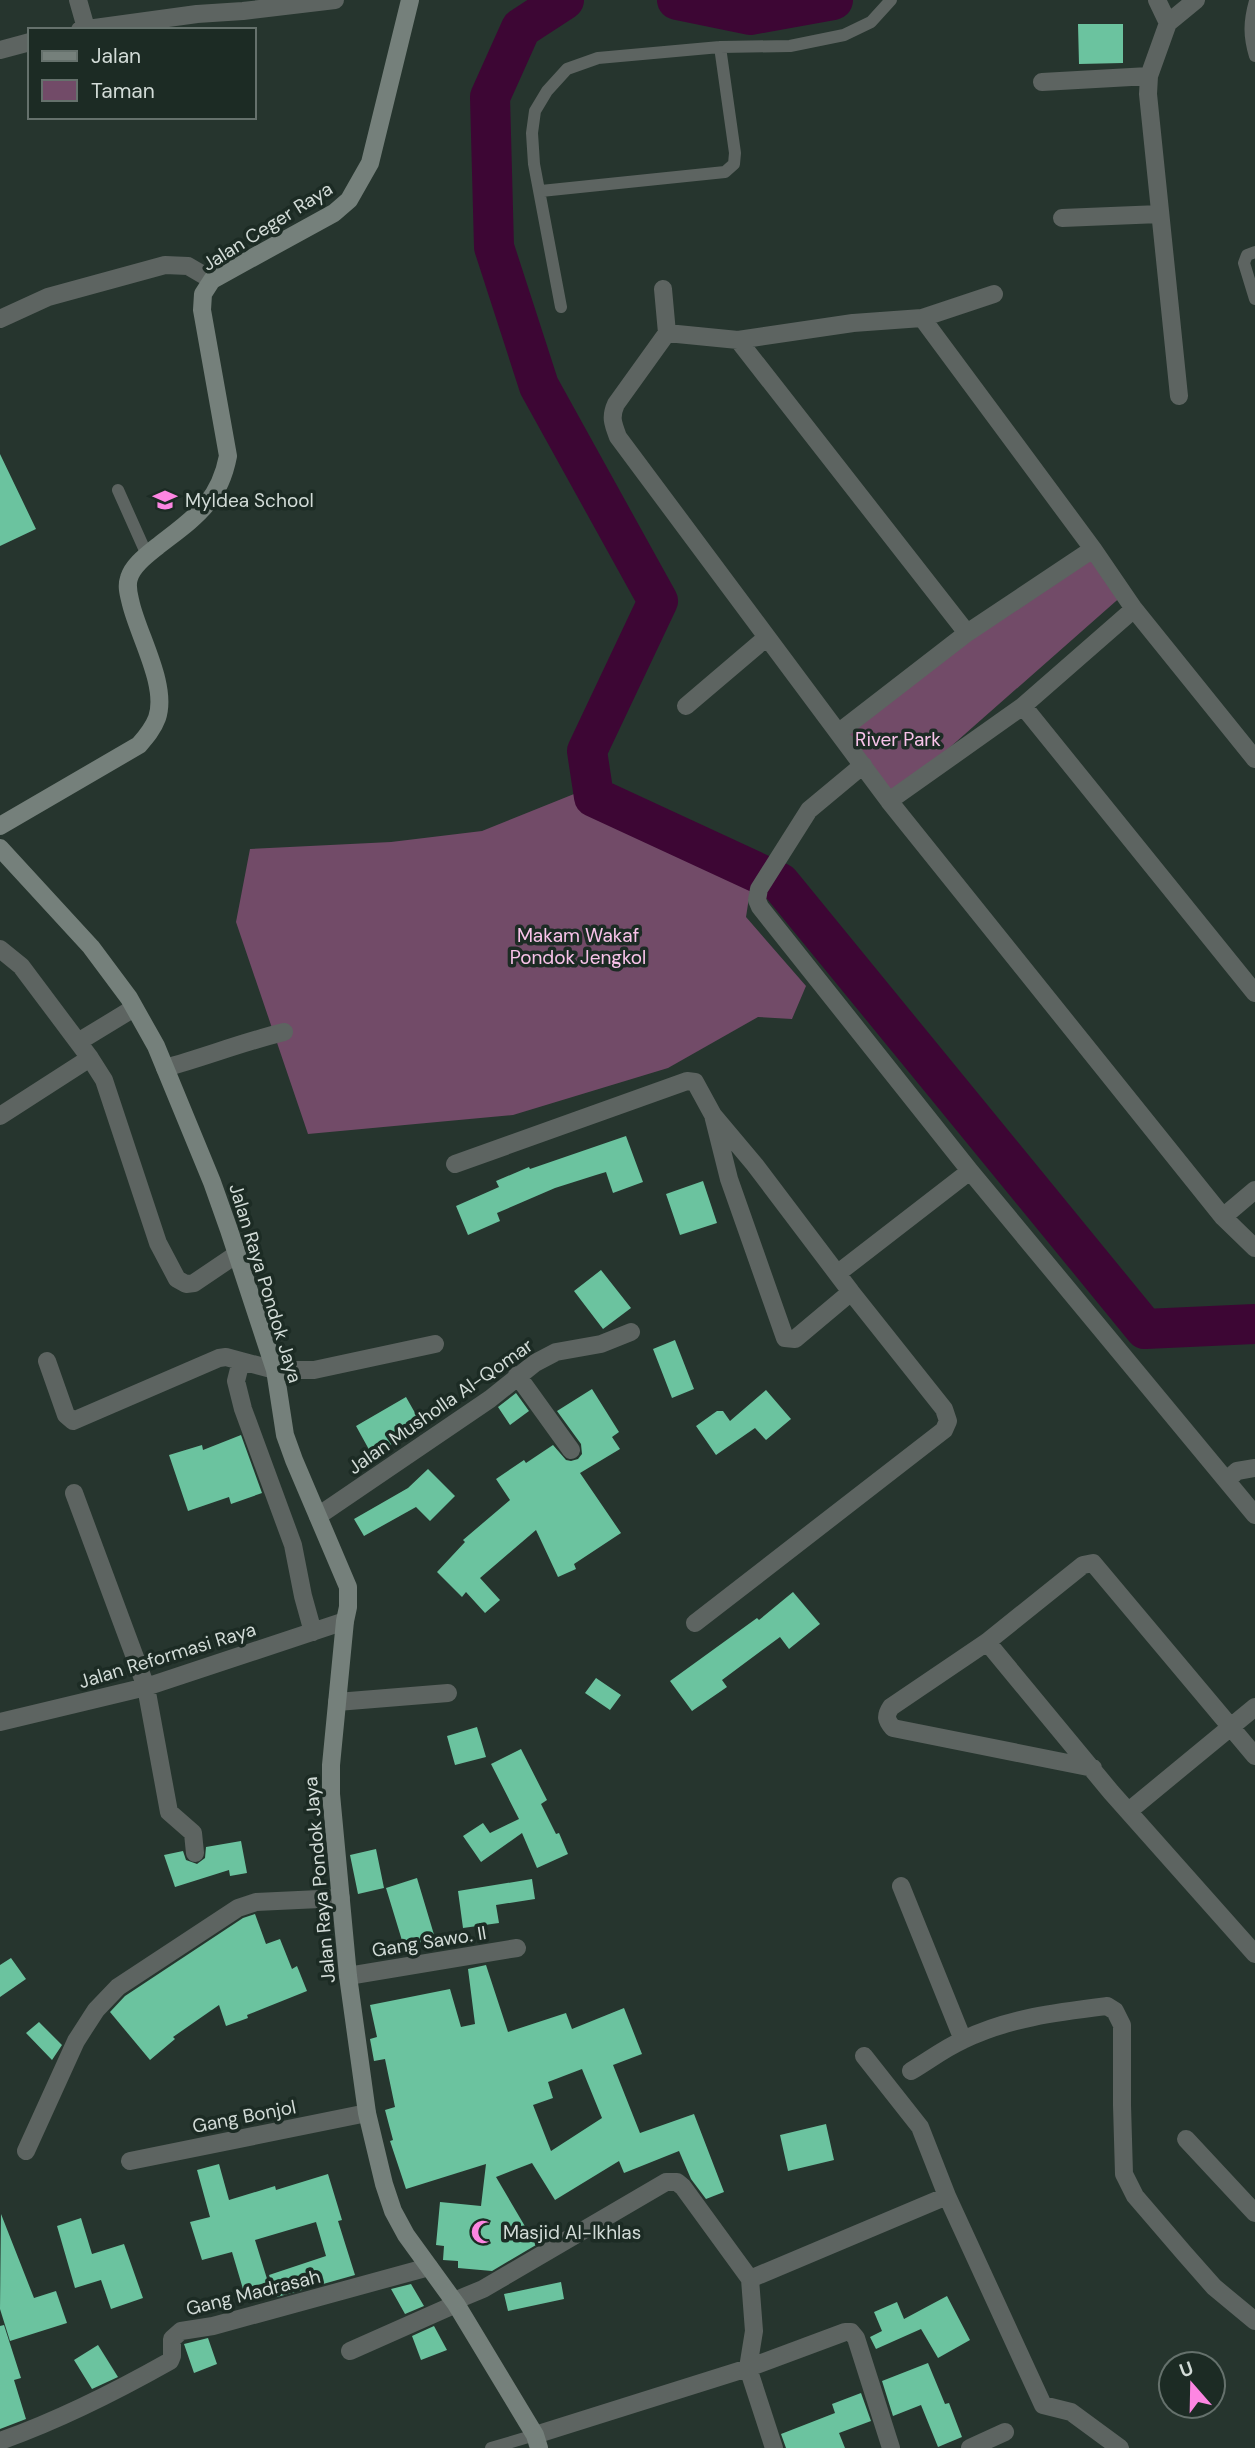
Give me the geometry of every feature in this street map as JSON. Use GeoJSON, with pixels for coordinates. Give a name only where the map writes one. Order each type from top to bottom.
{"type":"FeatureCollection","features":[{"type":"Feature","properties":{"kind":"main road","name":"Jalan Ceger Raya"},"geometry":{"type":"LineString","coordinates":[[0,826],[139,745],[150,732],[160,705],[159,690],[127,588],[133,569],[211,501],[225,475],[228,456],[202,310],[203,294],[212,280],[334,213],[349,200],[370,163],[410,0]]}},
{"type":"Feature","properties":{"kind":"main road","name":"Jalan Raya Pondok Jaya"},"geometry":{"type":"LineString","coordinates":[[0,848],[90,947],[134,1008],[156,1046],[212,1182],[237,1254],[275,1370],[285,1435],[348,1587],[331,1765],[348,1976],[367,2113],[377,2158],[393,2211],[455,2303],[537,2442]]}},
{"type":"Feature","properties":{"kind":"street"},"geometry":{"type":"LineString","coordinates":[[78,0],[83,28]]}},
{"type":"Feature","properties":{"kind":"street"},"geometry":{"type":"LineString","coordinates":[[92,28],[334,0]]}},
{"type":"Feature","properties":{"kind":"street"},"geometry":{"type":"LineString","coordinates":[[1157,0],[1168,23]]}},
{"type":"Feature","properties":{"kind":"street"},"geometry":{"type":"LineString","coordinates":[[1179,396],[1148,94],[1149,76],[1168,23],[1196,0]]}},
{"type":"Feature","properties":{"kind":"street"},"geometry":{"type":"LineString","coordinates":[[0,50],[28,43]]}},
{"type":"Feature","properties":{"kind":"street"},"geometry":{"type":"LineString","coordinates":[[1042,82],[1149,76]]}},
{"type":"Feature","properties":{"kind":"street"},"geometry":{"type":"LineString","coordinates":[[1062,218],[1160,214]]}},
{"type":"Feature","properties":{"kind":"street"},"geometry":{"type":"LineString","coordinates":[[0,319],[48,297],[165,265],[188,266],[212,280]]}},
{"type":"Feature","properties":{"kind":"street"},"geometry":{"type":"LineString","coordinates":[[663,289],[667,333],[616,404],[612,413],[618,437],[889,801],[1223,1217],[1255,1248]]}},
{"type":"Feature","properties":{"kind":"street"},"geometry":{"type":"LineString","coordinates":[[667,333],[738,340],[853,323],[922,318],[993,294]]}},
{"type":"Feature","properties":{"kind":"street"},"geometry":{"type":"LineString","coordinates":[[922,318],[1093,549],[1134,609],[1255,759]]}},
{"type":"Feature","properties":{"kind":"street"},"geometry":{"type":"LineString","coordinates":[[738,340],[967,633]]}},
{"type":"Feature","properties":{"kind":"street"},"geometry":{"type":"LineString","coordinates":[[838,733],[967,633],[1093,549]]}},
{"type":"Feature","properties":{"kind":"street"},"geometry":{"type":"LineString","coordinates":[[889,801],[1023,706],[1134,609]]}},
{"type":"Feature","properties":{"kind":"street"},"geometry":{"type":"LineString","coordinates":[[686,706],[767,637]]}},
{"type":"Feature","properties":{"kind":"street"},"geometry":{"type":"LineString","coordinates":[[1023,706],[1255,993]]}},
{"type":"Feature","properties":{"kind":"street"},"geometry":{"type":"LineString","coordinates":[[863,765],[809,810],[798,825],[759,889],[757,900],[760,907],[970,1171],[1255,1515]]}},
{"type":"Feature","properties":{"kind":"street"},"geometry":{"type":"LineString","coordinates":[[0,949],[22,966],[104,1080],[159,1243],[177,1279],[194,1283],[237,1254]]}},
{"type":"Feature","properties":{"kind":"street"},"geometry":{"type":"LineString","coordinates":[[78,1042],[134,1008]]}},
{"type":"Feature","properties":{"kind":"street"},"geometry":{"type":"LineString","coordinates":[[165,1068],[284,1032]]}},
{"type":"Feature","properties":{"kind":"street"},"geometry":{"type":"LineString","coordinates":[[0,1116],[90,1058]]}},
{"type":"Feature","properties":{"kind":"street"},"geometry":{"type":"LineString","coordinates":[[455,1164],[687,1081],[695,1082],[713,1115],[729,1179],[785,1338],[795,1339],[851,1292]]}},
{"type":"Feature","properties":{"kind":"street"},"geometry":{"type":"LineString","coordinates":[[695,1623],[944,1430],[948,1421],[944,1409],[713,1115]]}},
{"type":"Feature","properties":{"kind":"street"},"geometry":{"type":"LineString","coordinates":[[838,1273],[970,1171]]}},
{"type":"Feature","properties":{"kind":"street"},"geometry":{"type":"LineString","coordinates":[[1223,1217],[1255,1190]]}},
{"type":"Feature","properties":{"kind":"street","name":"Jalan Musholla Al-Qomar"},"geometry":{"type":"LineString","coordinates":[[318,1516],[490,1399],[517,1375],[556,1352],[601,1344],[631,1332]]}},
{"type":"Feature","properties":{"kind":"street"},"geometry":{"type":"LineString","coordinates":[[47,1361],[66,1415],[73,1421],[219,1358],[226,1357],[275,1370],[314,1370],[435,1344]]}},
{"type":"Feature","properties":{"kind":"street"},"geometry":{"type":"LineString","coordinates":[[240,1361],[236,1381],[243,1409],[293,1545],[313,1632]]}},
{"type":"Feature","properties":{"kind":"street"},"geometry":{"type":"LineString","coordinates":[[517,1375],[571,1450]]}},
{"type":"Feature","properties":{"kind":"street"},"geometry":{"type":"LineString","coordinates":[[1227,1480],[1237,1471],[1255,1468]]}},
{"type":"Feature","properties":{"kind":"street"},"geometry":{"type":"LineString","coordinates":[[74,1493],[146,1687],[169,1812],[193,1833],[195,1853]]}},
{"type":"Feature","properties":{"kind":"street"},"geometry":{"type":"LineString","coordinates":[[1093,1768],[893,1728],[887,1721],[886,1714],[891,1707],[987,1642],[1083,1565],[1093,1563],[1255,1756]]}},
{"type":"Feature","properties":{"kind":"street","name":"Jalan Reformasi Raya"},"geometry":{"type":"LineString","coordinates":[[0,1722],[146,1687],[313,1632],[346,1614]]}},
{"type":"Feature","properties":{"kind":"street"},"geometry":{"type":"LineString","coordinates":[[987,1642],[1255,1954]]}},
{"type":"Feature","properties":{"kind":"street"},"geometry":{"type":"LineString","coordinates":[[337,1702],[448,1693]]}},
{"type":"Feature","properties":{"kind":"street"},"geometry":{"type":"LineString","coordinates":[[1130,1810],[1255,1707]]}},
{"type":"Feature","properties":{"kind":"street"},"geometry":{"type":"LineString","coordinates":[[901,1886],[964,2040]]}},
{"type":"Feature","properties":{"kind":"street"},"geometry":{"type":"LineString","coordinates":[[26,2151],[75,2041],[96,2010],[118,1987],[238,1908],[256,1902],[341,1898]]}},
{"type":"Feature","properties":{"kind":"street","name":"Gang Sawo. II"},"geometry":{"type":"LineString","coordinates":[[348,1976],[517,1948]]}},
{"type":"Feature","properties":{"kind":"street"},"geometry":{"type":"LineString","coordinates":[[911,2071],[964,2040],[1043,2014],[1107,2006],[1115,2011],[1122,2025],[1124,2174],[1135,2196],[1214,2287],[1255,2321]]}},
{"type":"Feature","properties":{"kind":"street"},"geometry":{"type":"LineString","coordinates":[[864,2056],[920,2127],[947,2196],[1043,2405],[1071,2412],[1120,2448]]}},
{"type":"Feature","properties":{"kind":"street","name":"Gang Bonjol"},"geometry":{"type":"LineString","coordinates":[[130,2161],[367,2113]]}},
{"type":"Feature","properties":{"kind":"street"},"geometry":{"type":"LineString","coordinates":[[1186,2139],[1255,2213]]}},
{"type":"Feature","properties":{"kind":"street"},"geometry":{"type":"LineString","coordinates":[[350,2351],[483,2289],[671,2181],[683,2187],[750,2278],[754,2330],[748,2368],[774,2448]]}},
{"type":"Feature","properties":{"kind":"street"},"geometry":{"type":"LineString","coordinates":[[750,2278],[947,2196]]}},
{"type":"Feature","properties":{"kind":"street","name":"Gang Madrasah"},"geometry":{"type":"LineString","coordinates":[[0,2441],[47,2424],[170,2361],[172,2339],[181,2331],[214,2326],[429,2267]]}},
{"type":"Feature","properties":{"kind":"street"},"geometry":{"type":"LineString","coordinates":[[537,2442],[850,2332],[856,2338],[891,2448]]}},
{"type":"Feature","properties":{"kind":"street"},"geometry":{"type":"LineString","coordinates":[[970,2448],[1005,2432]]}},
{"type":"Feature","properties":{"kind":"lane"},"geometry":{"type":"LineString","coordinates":[[561,306],[534,164],[532,133],[535,111],[547,91],[567,69],[598,58],[720,47],[790,46],[844,35],[871,22],[891,0]]}},
{"type":"Feature","properties":{"kind":"lane"},"geometry":{"type":"LineString","coordinates":[[1255,1],[1249,22],[1255,56]]}},
{"type":"Feature","properties":{"kind":"lane"},"geometry":{"type":"LineString","coordinates":[[541,191],[726,172],[734,164],[736,153],[720,47]]}},
{"type":"Feature","properties":{"kind":"lane"},"geometry":{"type":"LineString","coordinates":[[1255,252],[1247,255],[1244,263],[1255,299]]}},
{"type":"Feature","properties":{"kind":"lane"},"geometry":{"type":"LineString","coordinates":[[118,490],[147,555]]}},
{"type":"Feature","properties":{"kind":"lane"},"geometry":{"type":"LineString","coordinates":[[491,2448],[537,2442]]}},
{"type":"Feature","properties":{"kind":"green space","name":"River Park"},"geometry":{"type":"Polygon","coordinates":[[[1093,549],[1124,594],[889,801],[839,732],[1093,549]]]}},
{"type":"Feature","properties":{"kind":"green space","name":"Makam Wakaf Pondok Jengkol"},"geometry":{"type":"Polygon","coordinates":[[[579,792],[755,859],[746,917],[806,986],[792,1019],[758,1017],[668,1068],[513,1115],[308,1134],[236,922],[250,849],[391,842],[482,831],[579,792]]]}},
{"type":"Feature","properties":{"kind":"building"},"geometry":{"type":"Polygon","coordinates":[[[1078,24],[1123,24],[1123,63],[1079,64],[1078,24]]]}},
{"type":"Feature","properties":{"kind":"building"},"geometry":{"type":"Polygon","coordinates":[[[0,454],[36,529],[0,546],[0,454]]]}},
{"type":"Feature","properties":{"kind":"building"},"geometry":{"type":"Polygon","coordinates":[[[626,1136],[643,1182],[613,1193],[606,1172],[596,1175],[555,1188],[497,1213],[500,1221],[468,1235],[456,1206],[499,1187],[496,1181],[529,1167],[530,1169],[626,1136]]]}},
{"type":"Feature","properties":{"kind":"building"},"geometry":{"type":"Polygon","coordinates":[[[703,1181],[717,1223],[680,1235],[666,1194],[703,1181]]]}},
{"type":"Feature","properties":{"kind":"building"},"geometry":{"type":"Polygon","coordinates":[[[601,1270],[631,1308],[603,1329],[574,1291],[601,1270]]]}},
{"type":"Feature","properties":{"kind":"building"},"geometry":{"type":"Polygon","coordinates":[[[675,1340],[694,1389],[672,1398],[653,1349],[675,1340]]]}},
{"type":"Feature","properties":{"kind":"building"},"geometry":{"type":"Polygon","coordinates":[[[592,1389],[619,1432],[612,1437],[620,1449],[580,1473],[621,1533],[574,1564],[576,1569],[558,1577],[536,1530],[480,1578],[500,1600],[485,1613],[466,1592],[462,1597],[437,1572],[465,1542],[463,1540],[510,1500],[496,1479],[553,1445],[566,1460],[578,1459],[582,1454],[581,1444],[557,1411],[592,1389]]]}},
{"type":"Feature","properties":{"kind":"building"},"geometry":{"type":"Polygon","coordinates":[[[766,1390],[791,1419],[766,1440],[755,1428],[716,1455],[696,1426],[717,1411],[723,1411],[730,1421],[766,1390]]]}},
{"type":"Feature","properties":{"kind":"building"},"geometry":{"type":"Polygon","coordinates":[[[516,1393],[529,1411],[510,1425],[498,1407],[516,1393]]]}},
{"type":"Feature","properties":{"kind":"building"},"geometry":{"type":"Polygon","coordinates":[[[406,1397],[423,1427],[372,1455],[356,1426],[406,1397]]]}},
{"type":"Feature","properties":{"kind":"building"},"geometry":{"type":"Polygon","coordinates":[[[241,1435],[262,1493],[231,1504],[229,1497],[188,1511],[169,1455],[202,1445],[203,1450],[241,1435]]]}},
{"type":"Feature","properties":{"kind":"building"},"geometry":{"type":"Polygon","coordinates":[[[428,1469],[455,1496],[430,1521],[416,1507],[364,1536],[354,1519],[408,1488],[428,1469]]]}},
{"type":"Feature","properties":{"kind":"building"},"geometry":{"type":"Polygon","coordinates":[[[793,1592],[820,1624],[789,1649],[780,1637],[722,1680],[727,1687],[692,1711],[670,1681],[757,1618],[759,1620],[793,1592]]]}},
{"type":"Feature","properties":{"kind":"building"},"geometry":{"type":"Polygon","coordinates":[[[596,1678],[621,1695],[610,1710],[585,1693],[596,1678]]]}},
{"type":"Feature","properties":{"kind":"building"},"geometry":{"type":"Polygon","coordinates":[[[477,1727],[486,1757],[455,1765],[447,1736],[477,1727]]]}},
{"type":"Feature","properties":{"kind":"building"},"geometry":{"type":"Polygon","coordinates":[[[521,1749],[547,1800],[541,1804],[568,1854],[537,1868],[522,1833],[481,1862],[463,1836],[483,1823],[490,1833],[519,1819],[491,1764],[521,1749]]]}},
{"type":"Feature","properties":{"kind":"building"},"geometry":{"type":"Polygon","coordinates":[[[241,1841],[247,1873],[230,1876],[229,1870],[175,1887],[164,1855],[183,1851],[186,1860],[197,1864],[205,1858],[206,1847],[241,1841]]]}},
{"type":"Feature","properties":{"kind":"building"},"geometry":{"type":"Polygon","coordinates":[[[376,1849],[384,1888],[358,1894],[350,1855],[376,1849]]]}},
{"type":"Feature","properties":{"kind":"building"},"geometry":{"type":"Polygon","coordinates":[[[417,1878],[435,1938],[404,1947],[386,1888],[417,1878]]]}},
{"type":"Feature","properties":{"kind":"building"},"geometry":{"type":"Polygon","coordinates":[[[532,1879],[535,1899],[496,1905],[499,1923],[463,1928],[458,1891],[532,1879]]]}},
{"type":"Feature","properties":{"kind":"building"},"geometry":{"type":"Polygon","coordinates":[[[255,1914],[266,1944],[280,1939],[292,1969],[297,1966],[307,1991],[226,2026],[219,2005],[173,2037],[175,2039],[150,2060],[110,2012],[125,1996],[243,1918],[255,1914]]]}},
{"type":"Feature","properties":{"kind":"building"},"geometry":{"type":"Polygon","coordinates":[[[11,1958],[26,1979],[0,1997],[0,1965],[11,1958]]]}},
{"type":"Feature","properties":{"kind":"building"},"geometry":{"type":"Polygon","coordinates":[[[486,1965],[508,2032],[566,2013],[572,2029],[624,2008],[642,2054],[613,2065],[640,2133],[694,2114],[724,2192],[706,2199],[691,2179],[679,2151],[624,2173],[619,2161],[555,2200],[532,2163],[496,2177],[536,2245],[492,2271],[458,2268],[458,2261],[443,2260],[444,2246],[436,2245],[440,2202],[481,2206],[486,2164],[406,2189],[390,2141],[393,2140],[385,2110],[395,2107],[385,2059],[374,2061],[370,2039],[377,2037],[370,2005],[450,1989],[461,2027],[475,2024],[468,1969],[486,1965]],[[582,2069],[548,2082],[553,2098],[533,2105],[551,2151],[602,2118],[582,2069]]]}},
{"type":"Feature","properties":{"kind":"building"},"geometry":{"type":"Polygon","coordinates":[[[39,2022],[62,2045],[52,2060],[26,2033],[39,2022]]]}},
{"type":"Feature","properties":{"kind":"building"},"geometry":{"type":"Polygon","coordinates":[[[826,2124],[834,2160],[788,2171],[780,2135],[826,2124]]]}},
{"type":"Feature","properties":{"kind":"building"},"geometry":{"type":"Polygon","coordinates":[[[219,2164],[229,2200],[275,2186],[276,2190],[328,2174],[342,2220],[338,2221],[355,2275],[277,2297],[269,2275],[326,2256],[316,2222],[255,2240],[268,2282],[243,2289],[232,2252],[202,2260],[190,2222],[210,2217],[197,2170],[219,2164]]]}},
{"type":"Feature","properties":{"kind":"building"},"geometry":{"type":"Polygon","coordinates":[[[1,2214],[34,2298],[56,2291],[67,2323],[10,2341],[0,2309],[1,2214]]]}},
{"type":"Feature","properties":{"kind":"building"},"geometry":{"type":"Polygon","coordinates":[[[81,2218],[92,2254],[124,2244],[143,2298],[111,2309],[101,2280],[75,2288],[57,2226],[81,2218]]]}},
{"type":"Feature","properties":{"kind":"building"},"geometry":{"type":"Polygon","coordinates":[[[561,2282],[564,2299],[508,2311],[504,2294],[561,2282]]]}},
{"type":"Feature","properties":{"kind":"building"},"geometry":{"type":"Polygon","coordinates":[[[411,2284],[424,2306],[405,2314],[391,2289],[411,2284]]]}},
{"type":"Feature","properties":{"kind":"building"},"geometry":{"type":"Polygon","coordinates":[[[947,2296],[970,2340],[938,2358],[921,2329],[876,2349],[870,2337],[882,2331],[874,2312],[897,2302],[904,2319],[947,2296]]]}},
{"type":"Feature","properties":{"kind":"building"},"geometry":{"type":"Polygon","coordinates":[[[4,2325],[21,2378],[14,2380],[26,2419],[0,2429],[0,2326],[4,2325]]]}},
{"type":"Feature","properties":{"kind":"building"},"geometry":{"type":"Polygon","coordinates":[[[434,2326],[447,2350],[421,2360],[412,2336],[434,2326]]]}},
{"type":"Feature","properties":{"kind":"building"},"geometry":{"type":"Polygon","coordinates":[[[208,2338],[217,2364],[194,2373],[184,2344],[208,2338]]]}},
{"type":"Feature","properties":{"kind":"building"},"geometry":{"type":"Polygon","coordinates":[[[98,2345],[118,2377],[92,2389],[74,2360],[98,2345]]]}},
{"type":"Feature","properties":{"kind":"building"},"geometry":{"type":"Polygon","coordinates":[[[928,2363],[945,2404],[949,2403],[962,2437],[938,2447],[921,2405],[893,2416],[882,2381],[928,2363]]]}},
{"type":"Feature","properties":{"kind":"building"},"geometry":{"type":"Polygon","coordinates":[[[861,2393],[871,2421],[839,2433],[845,2448],[786,2448],[781,2434],[835,2413],[832,2404],[861,2393]]]}},
{"type":"Feature","properties":{"kind":"waterway"},"geometry":{"type":"LineString","coordinates":[[564,0],[521,28],[490,97],[494,247],[539,386],[658,601],[587,751],[594,797],[780,883],[1145,1329],[1255,1324]]}},
{"type":"Feature","properties":{"kind":"waterway"},"geometry":{"type":"LineString","coordinates":[[677,0],[750,15],[833,0]]}},
{"type":"Feature","properties":{"kind":"place","name":"MyIdea School"},"geometry":{"type":"Point","coordinates":[165,500]}},
{"type":"Feature","properties":{"kind":"place","name":"Masjid Al-Ikhlas"},"geometry":{"type":"Point","coordinates":[483,2232]}}]}
